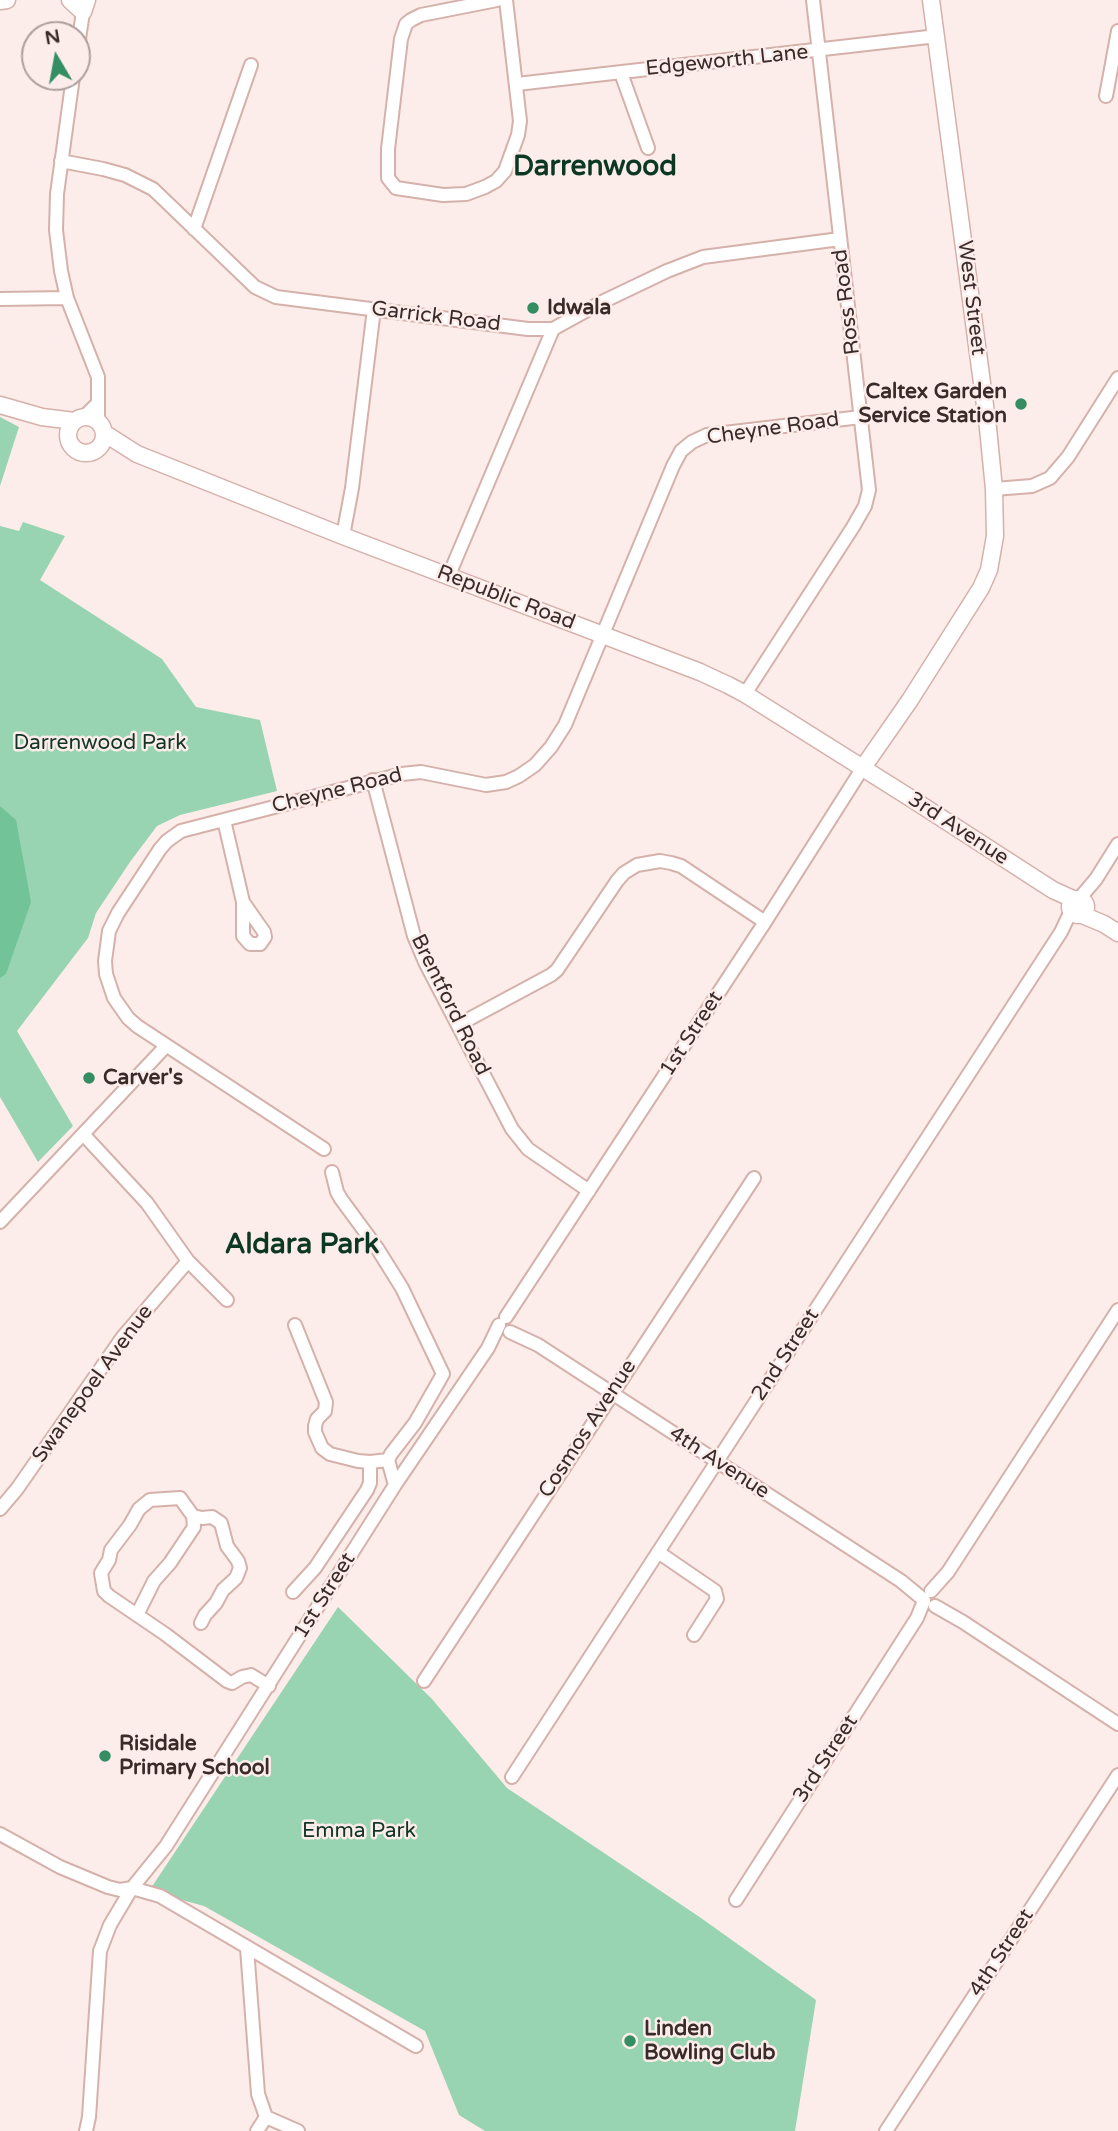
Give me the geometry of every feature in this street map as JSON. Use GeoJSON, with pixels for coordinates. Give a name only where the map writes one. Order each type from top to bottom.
{"type":"FeatureCollection","features":[{"type":"Feature","properties":{"kind":"main road"},"geometry":{"type":"LineString","coordinates":[[0,1],[7,0]]}},
{"type":"Feature","properties":{"kind":"main road"},"geometry":{"type":"LineString","coordinates":[[70,0],[84,4]]}},
{"type":"Feature","properties":{"kind":"main road","name":"West Street"},"geometry":{"type":"LineString","coordinates":[[862,769],[910,700],[984,582],[991,562],[995,536],[988,428],[931,0]]}},
{"type":"Feature","properties":{"kind":"main road","name":"Republic Road"},"geometry":{"type":"LineString","coordinates":[[0,405],[42,417],[90,423],[137,454],[700,672],[745,694],[862,769]]}},
{"type":"Feature","properties":{"kind":"main road","name":"Republic Road"},"geometry":{"type":"LineString","coordinates":[[42,417],[68,438]]}},
{"type":"Feature","properties":{"kind":"main road"},"geometry":{"type":"LineString","coordinates":[[90,423],[103,444],[97,450],[85,454],[72,447],[68,438],[70,427],[90,423]]}},
{"type":"Feature","properties":{"kind":"main road","name":"Republic Road"},"geometry":{"type":"LineString","coordinates":[[97,450],[137,454]]}},
{"type":"Feature","properties":{"kind":"main road","name":"3rd Avenue"},"geometry":{"type":"LineString","coordinates":[[862,769],[1111,928]]}},
{"type":"Feature","properties":{"kind":"street"},"geometry":{"type":"LineString","coordinates":[[497,0],[421,15],[406,24],[401,39],[387,171],[392,185],[399,190],[455,195],[477,190],[501,177],[520,127],[506,0]]}},
{"type":"Feature","properties":{"kind":"street","name":"Ross Road"},"geometry":{"type":"LineString","coordinates":[[745,694],[865,506],[869,491],[813,0]]}},
{"type":"Feature","properties":{"kind":"street"},"geometry":{"type":"LineString","coordinates":[[1106,96],[1118,31]]}},
{"type":"Feature","properties":{"kind":"street","name":"Edgeworth Lane"},"geometry":{"type":"LineString","coordinates":[[517,84],[937,36]]}},
{"type":"Feature","properties":{"kind":"street"},"geometry":{"type":"LineString","coordinates":[[194,229],[251,65]]}},
{"type":"Feature","properties":{"kind":"street"},"geometry":{"type":"LineString","coordinates":[[621,72],[648,148]]}},
{"type":"Feature","properties":{"kind":"street"},"geometry":{"type":"LineString","coordinates":[[71,91],[57,194],[56,230],[66,298],[98,377],[98,403],[90,423]]}},
{"type":"Feature","properties":{"kind":"street","name":"Garrick Road"},"geometry":{"type":"LineString","coordinates":[[61,161],[103,169],[141,182],[160,195],[244,277],[265,293],[288,299],[527,330],[553,329],[656,276],[703,257],[840,239]]}},
{"type":"Feature","properties":{"kind":"street"},"geometry":{"type":"LineString","coordinates":[[0,299],[66,298]]}},
{"type":"Feature","properties":{"kind":"street"},"geometry":{"type":"LineString","coordinates":[[343,536],[374,309]]}},
{"type":"Feature","properties":{"kind":"street"},"geometry":{"type":"LineString","coordinates":[[449,575],[553,329]]}},
{"type":"Feature","properties":{"kind":"street"},"geometry":{"type":"LineString","coordinates":[[994,489],[1032,486],[1050,478],[1068,457],[1118,378]]}},
{"type":"Feature","properties":{"kind":"street","name":"Cheyne Road"},"geometry":{"type":"LineString","coordinates":[[324,1149],[166,1046],[128,1017],[114,998],[105,961],[108,931],[145,870],[167,841],[181,831],[373,780],[414,772],[486,785],[506,782],[519,776],[535,765],[565,725],[673,466],[686,446],[708,435],[861,417]]}},
{"type":"Feature","properties":{"kind":"street","name":"1st Street"},"geometry":{"type":"LineString","coordinates":[[86,2131],[100,1951],[110,1925],[129,1894],[166,1846],[395,1485],[488,1348],[509,1326],[520,1297],[862,769]]}},
{"type":"Feature","properties":{"kind":"street","name":"Brentford Road"},"geometry":{"type":"LineString","coordinates":[[373,780],[414,936],[512,1129],[523,1145],[589,1191]]}},
{"type":"Feature","properties":{"kind":"street"},"geometry":{"type":"LineString","coordinates":[[224,820],[243,902]]}},
{"type":"Feature","properties":{"kind":"street","name":"2nd Street"},"geometry":{"type":"LineString","coordinates":[[512,1777],[1118,844]]}},
{"type":"Feature","properties":{"kind":"street"},"geometry":{"type":"LineString","coordinates":[[458,1025],[551,975],[617,881],[624,873],[637,866],[660,862],[681,866],[765,922]]}},
{"type":"Feature","properties":{"kind":"street"},"geometry":{"type":"LineString","coordinates":[[0,1222],[166,1046]]}},
{"type":"Feature","properties":{"kind":"street"},"geometry":{"type":"LineString","coordinates":[[83,1134],[142,1197],[188,1261],[227,1300]]}},
{"type":"Feature","properties":{"kind":"street"},"geometry":{"type":"LineString","coordinates":[[295,1325],[326,1402],[325,1411],[319,1416],[315,1426],[319,1444],[330,1454],[370,1462],[388,1460],[415,1423],[443,1374],[402,1288],[337,1192],[332,1172]]}},
{"type":"Feature","properties":{"kind":"street","name":"Cosmos Avenue"},"geometry":{"type":"LineString","coordinates":[[424,1681],[754,1178]]}},
{"type":"Feature","properties":{"kind":"street","name":"Swanepoel Avenue"},"geometry":{"type":"LineString","coordinates":[[0,1509],[17,1489],[122,1338],[188,1261]]}},
{"type":"Feature","properties":{"kind":"street","name":"3rd Street"},"geometry":{"type":"LineString","coordinates":[[736,1900],[1118,1310]]}},
{"type":"Feature","properties":{"kind":"street","name":"4th Avenue"},"geometry":{"type":"LineString","coordinates":[[509,1326],[931,1599],[1118,1724]]}},
{"type":"Feature","properties":{"kind":"street"},"geometry":{"type":"LineString","coordinates":[[388,1460],[395,1485]]}},
{"type":"Feature","properties":{"kind":"street"},"geometry":{"type":"LineString","coordinates":[[293,1592],[315,1567],[367,1490],[370,1483],[370,1462]]}},
{"type":"Feature","properties":{"kind":"street"},"geometry":{"type":"LineString","coordinates":[[137,1615],[154,1581],[192,1532],[195,1522],[193,1516],[180,1497],[150,1500],[139,1509],[130,1525],[112,1546],[102,1573],[106,1593],[227,1681],[232,1683],[251,1675],[269,1686]]}},
{"type":"Feature","properties":{"kind":"street"},"geometry":{"type":"LineString","coordinates":[[193,1516],[212,1517],[221,1523],[227,1546],[238,1561],[240,1570],[201,1623]]}},
{"type":"Feature","properties":{"kind":"street"},"geometry":{"type":"LineString","coordinates":[[658,1552],[715,1591],[717,1599],[694,1634]]}},
{"type":"Feature","properties":{"kind":"street","name":"4th Street"},"geometry":{"type":"LineString","coordinates":[[886,2131],[1118,1775]]}},
{"type":"Feature","properties":{"kind":"street"},"geometry":{"type":"LineString","coordinates":[[0,1834],[60,1867],[108,1887],[169,1903],[416,2046]]}},
{"type":"Feature","properties":{"kind":"street"},"geometry":{"type":"LineString","coordinates":[[247,1948],[258,2094],[266,2117],[298,2131]]}},
{"type":"Feature","properties":{"kind":"street"},"geometry":{"type":"LineString","coordinates":[[257,2131],[266,2117]]}},
{"type":"Feature","properties":{"kind":"green space"},"geometry":{"type":"Polygon","coordinates":[[[0,417],[19,427],[0,486],[0,417]]]}},
{"type":"Feature","properties":{"kind":"green space","name":"Darrenwood Park"},"geometry":{"type":"Polygon","coordinates":[[[23,522],[65,536],[40,580],[162,659],[196,707],[260,720],[277,791],[180,815],[157,826],[96,913],[88,938],[17,1031],[73,1126],[38,1162],[0,1097],[0,526],[19,531],[23,522]]]}},
{"type":"Feature","properties":{"kind":"green space","name":"Emma Park"},"geometry":{"type":"Polygon","coordinates":[[[338,1607],[432,1699],[507,1788],[701,1918],[816,2000],[795,2131],[485,2131],[459,2115],[425,2031],[204,1906],[149,1891],[338,1607]]]}},
{"type":"Feature","properties":{"kind":"shaded area"},"geometry":{"type":"Polygon","coordinates":[[[0,806],[16,820],[31,902],[6,974],[0,978],[0,806]]]}},
{"type":"Feature","properties":{"kind":"place","name":"Idwala"},"geometry":{"type":"Point","coordinates":[533,308]}},
{"type":"Feature","properties":{"kind":"place","name":"Caltex Garden Service Station"},"geometry":{"type":"Point","coordinates":[1021,404]}},
{"type":"Feature","properties":{"kind":"place","name":"Carver's"},"geometry":{"type":"Point","coordinates":[89,1078]}},
{"type":"Feature","properties":{"kind":"place","name":"Risidale Primary School"},"geometry":{"type":"Point","coordinates":[105,1756]}},
{"type":"Feature","properties":{"kind":"place","name":"Linden Bowling Club"},"geometry":{"type":"Point","coordinates":[630,2041]}},
{"type":"Feature","properties":{"kind":"district","name":"Darrenwood"},"geometry":{"type":"Point","coordinates":[595,168]}},
{"type":"Feature","properties":{"kind":"district","name":"Aldara Park"},"geometry":{"type":"Point","coordinates":[302,1246]}}]}
